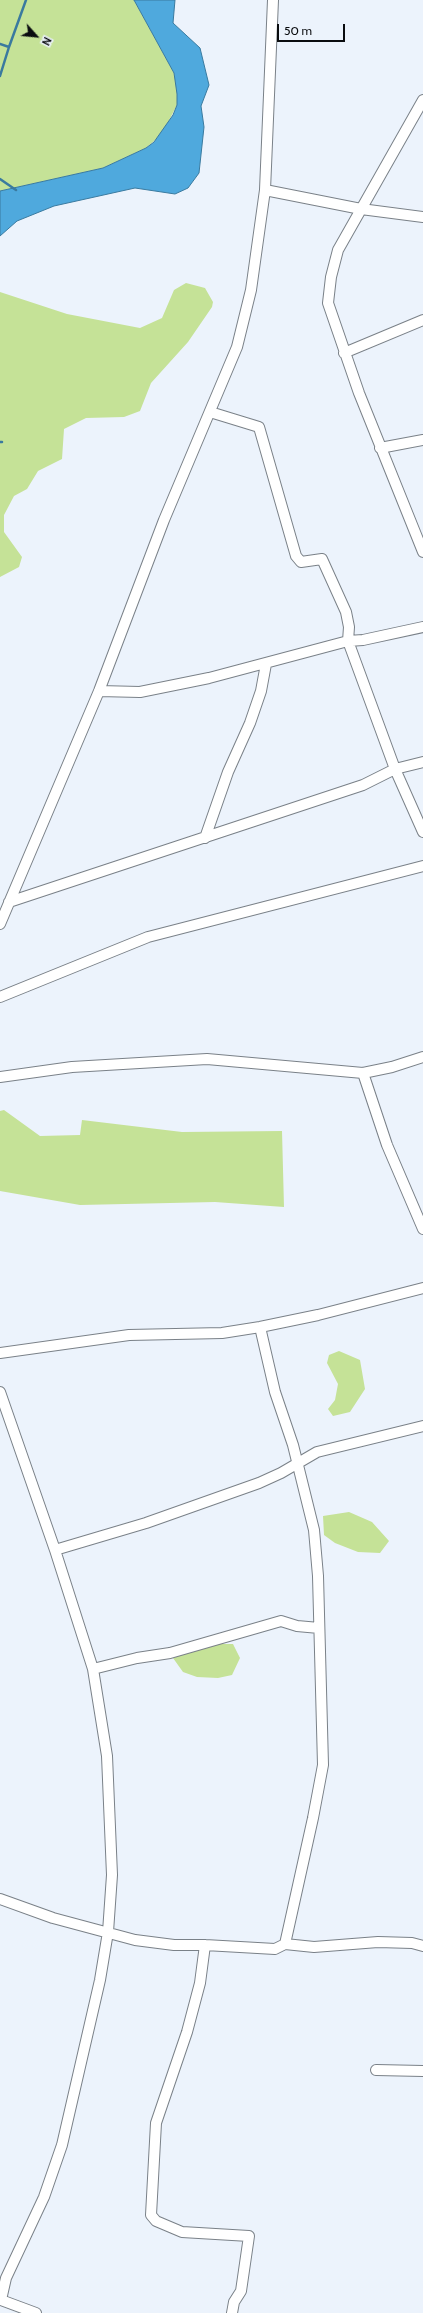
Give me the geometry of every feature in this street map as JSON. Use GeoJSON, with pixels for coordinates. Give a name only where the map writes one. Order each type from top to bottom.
{"type":"FeatureCollection","features":[{"type":"Feature","properties":{"kind":"street"},"geometry":{"type":"LineString","coordinates":[[0,924],[99,691],[164,520],[237,347],[249,297],[264,190],[273,0]]}},
{"type":"Feature","properties":{"kind":"street"},"geometry":{"type":"LineString","coordinates":[[423,100],[338,250],[331,277],[328,303],[344,353],[380,448],[423,552]]}},
{"type":"Feature","properties":{"kind":"street"},"geometry":{"type":"LineString","coordinates":[[264,190],[361,209],[423,217]]}},
{"type":"Feature","properties":{"kind":"street"},"geometry":{"type":"LineString","coordinates":[[344,353],[423,320]]}},
{"type":"Feature","properties":{"kind":"street"},"geometry":{"type":"LineString","coordinates":[[210,412],[259,427],[296,556],[301,562],[322,559],[346,612],[349,627],[348,641],[396,769],[423,832]]}},
{"type":"Feature","properties":{"kind":"street"},"geometry":{"type":"LineString","coordinates":[[380,448],[423,440]]}},
{"type":"Feature","properties":{"kind":"street"},"geometry":{"type":"LineString","coordinates":[[99,691],[140,692],[266,664],[348,641],[363,640],[423,627]]}},
{"type":"Feature","properties":{"kind":"street"},"geometry":{"type":"LineString","coordinates":[[205,838],[228,772],[250,723],[261,691],[266,664]]}},
{"type":"Feature","properties":{"kind":"street"},"geometry":{"type":"LineString","coordinates":[[9,902],[363,785],[396,769],[423,762]]}},
{"type":"Feature","properties":{"kind":"street"},"geometry":{"type":"LineString","coordinates":[[0,997],[148,937],[423,866]]}},
{"type":"Feature","properties":{"kind":"street"},"geometry":{"type":"LineString","coordinates":[[0,1077],[72,1067],[207,1059],[364,1073],[392,1067],[423,1057]]}},
{"type":"Feature","properties":{"kind":"street"},"geometry":{"type":"LineString","coordinates":[[364,1073],[387,1145],[423,1229]]}},
{"type":"Feature","properties":{"kind":"street"},"geometry":{"type":"LineString","coordinates":[[0,1353],[128,1336],[222,1333],[318,1315],[423,1288]]}},
{"type":"Feature","properties":{"kind":"street"},"geometry":{"type":"LineString","coordinates":[[260,1327],[275,1392],[293,1445],[314,1530],[319,1628],[323,1765],[314,1818],[285,1944]]}},
{"type":"Feature","properties":{"kind":"street"},"geometry":{"type":"LineString","coordinates":[[0,1392],[55,1550],[93,1670],[107,1756],[112,1876],[108,1932],[98,1988],[62,2145],[44,2197],[6,2278],[1,2300],[36,2313]]}},
{"type":"Feature","properties":{"kind":"street"},"geometry":{"type":"LineString","coordinates":[[55,1550],[154,1520],[259,1482],[317,1452],[423,1426]]}},
{"type":"Feature","properties":{"kind":"street"},"geometry":{"type":"LineString","coordinates":[[93,1670],[138,1658],[170,1653],[280,1621],[297,1626],[319,1628]]}},
{"type":"Feature","properties":{"kind":"street"},"geometry":{"type":"LineString","coordinates":[[0,1899],[53,1918],[135,1940],[174,1945],[205,1945],[275,1949],[285,1944],[314,1947],[378,1942],[412,1943],[423,1946]]}},
{"type":"Feature","properties":{"kind":"street"},"geometry":{"type":"LineString","coordinates":[[205,1945],[200,1983],[187,2032],[156,2123],[151,2216],[156,2221],[182,2232],[249,2236],[241,2291],[234,2302],[232,2313]]}},
{"type":"Feature","properties":{"kind":"street"},"geometry":{"type":"LineString","coordinates":[[376,2070],[423,2071]]}},
{"type":"Feature","properties":{"kind":"green space"},"geometry":{"type":"Polygon","coordinates":[[[0,0],[134,0],[174,73],[177,84],[177,105],[162,134],[146,148],[103,168],[0,191],[0,0]]]}},
{"type":"Feature","properties":{"kind":"green space"},"geometry":{"type":"Polygon","coordinates":[[[186,283],[205,288],[213,302],[212,307],[188,342],[151,383],[140,411],[124,417],[86,418],[64,429],[62,459],[38,471],[27,489],[14,496],[4,515],[4,532],[22,557],[19,567],[0,577],[0,292],[67,314],[140,328],[162,318],[174,290],[186,283]]]}},
{"type":"Feature","properties":{"kind":"green space"},"geometry":{"type":"Polygon","coordinates":[[[4,1110],[40,1136],[80,1135],[82,1120],[182,1132],[282,1131],[284,1207],[215,1202],[80,1205],[0,1191],[0,1111],[4,1110]]]}},
{"type":"Feature","properties":{"kind":"green space"},"geometry":{"type":"Polygon","coordinates":[[[339,1351],[360,1360],[365,1389],[350,1412],[333,1416],[328,1409],[335,1400],[338,1384],[327,1363],[329,1355],[339,1351]]]}},
{"type":"Feature","properties":{"kind":"green space"},"geometry":{"type":"Polygon","coordinates":[[[349,1512],[372,1522],[389,1541],[380,1553],[358,1552],[335,1543],[324,1535],[323,1516],[349,1512]]]}},
{"type":"Feature","properties":{"kind":"green space"},"geometry":{"type":"Polygon","coordinates":[[[213,1644],[233,1644],[240,1658],[232,1675],[218,1678],[197,1677],[183,1672],[173,1658],[213,1644]]]}},
{"type":"Feature","properties":{"kind":"water"},"geometry":{"type":"Polygon","coordinates":[[[134,0],[175,0],[173,23],[200,48],[209,85],[201,106],[204,127],[199,173],[188,188],[175,194],[135,188],[54,206],[17,221],[0,236],[0,191],[103,168],[146,148],[154,142],[173,115],[177,105],[174,73],[134,0]]]}},
{"type":"Feature","properties":{"kind":"waterway"},"geometry":{"type":"LineString","coordinates":[[0,44],[9,47],[26,0]]}},
{"type":"Feature","properties":{"kind":"waterway"},"geometry":{"type":"LineString","coordinates":[[0,76],[9,47]]}},
{"type":"Feature","properties":{"kind":"waterway"},"geometry":{"type":"LineString","coordinates":[[0,179],[16,190]]}}]}
